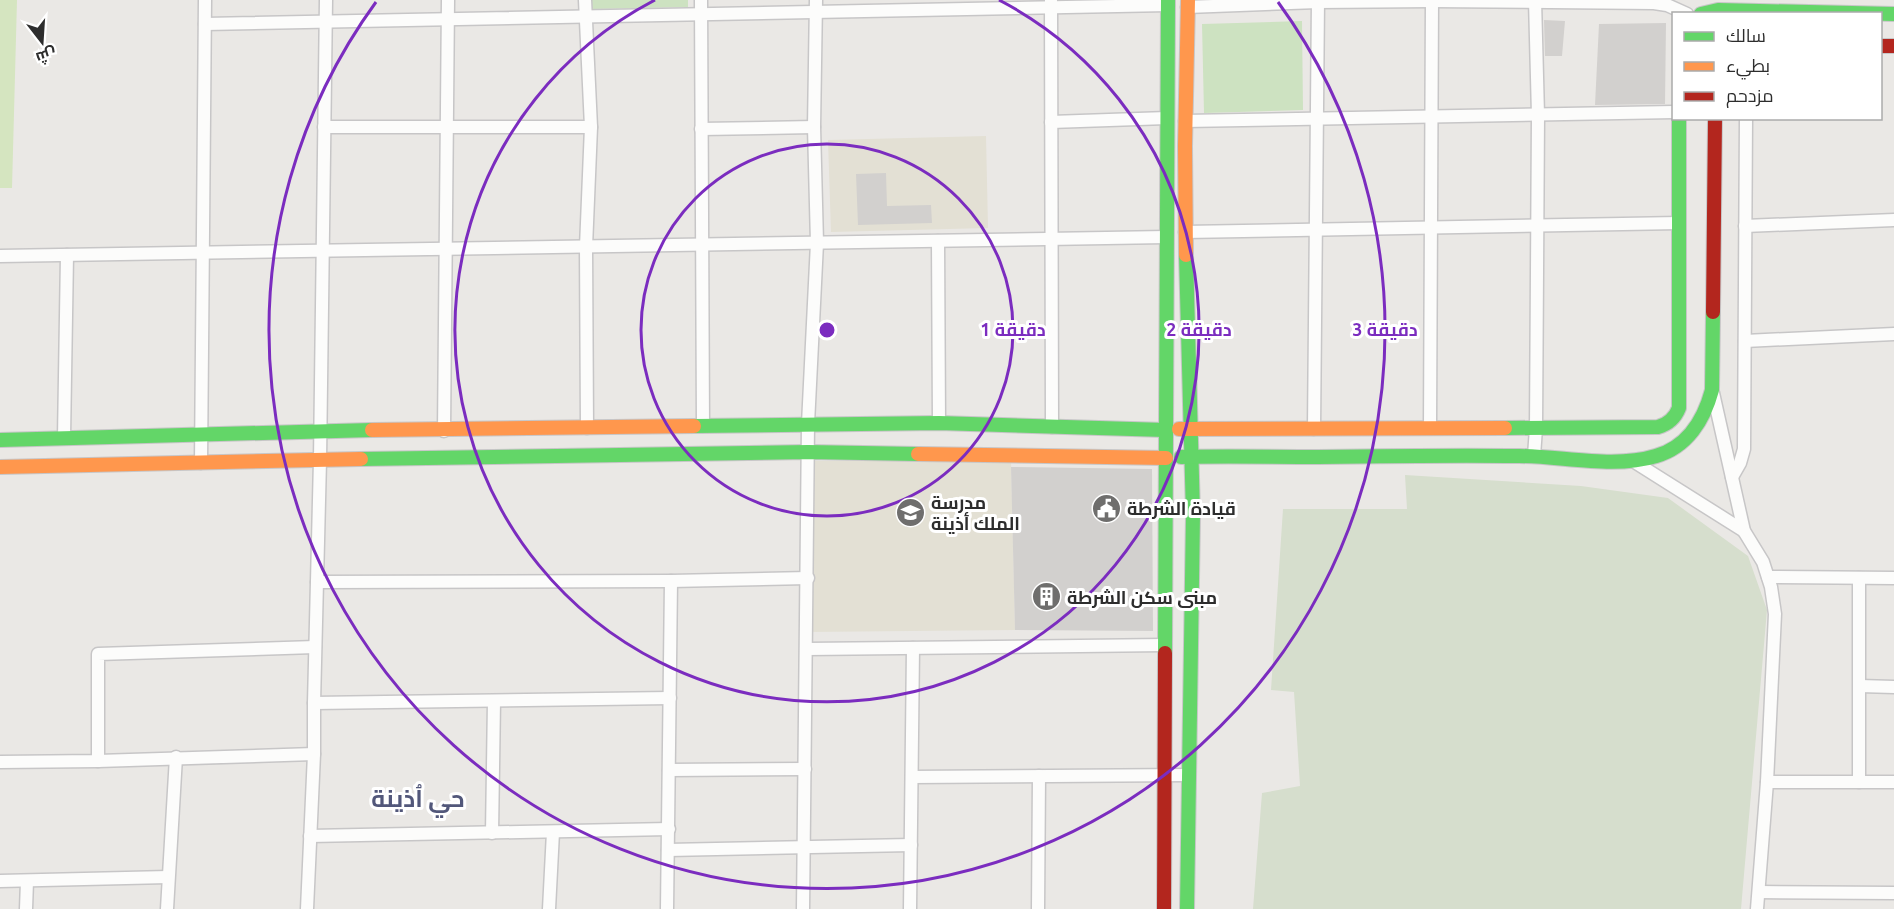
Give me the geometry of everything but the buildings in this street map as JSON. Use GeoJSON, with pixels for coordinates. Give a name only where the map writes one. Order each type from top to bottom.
{"type":"FeatureCollection","features":[{"type":"Feature","properties":{"kind":"main road"},"geometry":{"type":"LineString","coordinates":[[1164,909],[1168,2]]}},
{"type":"Feature","properties":{"kind":"main road"},"geometry":{"type":"LineString","coordinates":[[1187,4],[1185,232],[1192,457],[1192,674],[1188,776],[1187,909]]}},
{"type":"Feature","properties":{"kind":"main road"},"geometry":{"type":"LineString","coordinates":[[1710,12],[1718,10],[1806,12]]}},
{"type":"Feature","properties":{"kind":"main road"},"geometry":{"type":"LineString","coordinates":[[0,440],[321,431],[808,424],[939,423],[1165,430],[1190,428],[1658,427],[1673,420],[1679,408],[1679,120]]}},
{"type":"Feature","properties":{"kind":"main road"},"geometry":{"type":"LineString","coordinates":[[0,467],[808,452],[1166,458],[1534,456],[1644,460],[1666,452],[1694,431],[1706,412],[1712,390],[1715,120]]}},
{"type":"Feature","properties":{"kind":"main road"},"geometry":{"type":"LineString","coordinates":[[1673,420],[1694,431]]}},
{"type":"Feature","properties":{"kind":"main road"},"geometry":{"type":"LineString","coordinates":[[443,457],[444,431]]}},
{"type":"Feature","properties":{"kind":"street"},"geometry":{"type":"LineString","coordinates":[[201,463],[205,0]]}},
{"type":"Feature","properties":{"kind":"street"},"geometry":{"type":"LineString","coordinates":[[308,909],[321,460],[326,0]]}},
{"type":"Feature","properties":{"kind":"street"},"geometry":{"type":"LineString","coordinates":[[444,431],[448,0]]}},
{"type":"Feature","properties":{"kind":"street"},"geometry":{"type":"LineString","coordinates":[[585,0],[591,127],[586,247],[587,428]]}},
{"type":"Feature","properties":{"kind":"street"},"geometry":{"type":"LineString","coordinates":[[701,0],[703,426]]}},
{"type":"Feature","properties":{"kind":"street"},"geometry":{"type":"LineString","coordinates":[[1430,428],[1432,0]]}},
{"type":"Feature","properties":{"kind":"street"},"geometry":{"type":"LineString","coordinates":[[1187,4],[1432,0],[1654,3],[1668,5],[1683,12]]}},
{"type":"Feature","properties":{"kind":"street"},"geometry":{"type":"LineString","coordinates":[[1314,429],[1318,1]]}},
{"type":"Feature","properties":{"kind":"street"},"geometry":{"type":"LineString","coordinates":[[205,24],[701,14],[816,6],[1168,2]]}},
{"type":"Feature","properties":{"kind":"street"},"geometry":{"type":"LineString","coordinates":[[1534,456],[1538,225],[1535,2]]}},
{"type":"Feature","properties":{"kind":"street"},"geometry":{"type":"LineString","coordinates":[[1051,4],[1052,427]]}},
{"type":"Feature","properties":{"kind":"street"},"geometry":{"type":"LineString","coordinates":[[803,909],[808,424],[817,243],[814,127],[816,6]]}},
{"type":"Feature","properties":{"kind":"street"},"geometry":{"type":"LineString","coordinates":[[1185,121],[1672,112]]}},
{"type":"Feature","properties":{"kind":"street"},"geometry":{"type":"LineString","coordinates":[[1051,122],[1167,118]]}},
{"type":"Feature","properties":{"kind":"street"},"geometry":{"type":"LineString","coordinates":[[1732,477],[1740,463],[1744,449],[1746,120]]}},
{"type":"Feature","properties":{"kind":"street"},"geometry":{"type":"LineString","coordinates":[[324,127],[591,127]]}},
{"type":"Feature","properties":{"kind":"street"},"geometry":{"type":"LineString","coordinates":[[701,129],[814,127]]}},
{"type":"Feature","properties":{"kind":"street"},"geometry":{"type":"LineString","coordinates":[[1745,226],[1894,220]]}},
{"type":"Feature","properties":{"kind":"street"},"geometry":{"type":"LineString","coordinates":[[1185,232],[1679,224]]}},
{"type":"Feature","properties":{"kind":"street"},"geometry":{"type":"LineString","coordinates":[[0,256],[1166,237]]}},
{"type":"Feature","properties":{"kind":"street"},"geometry":{"type":"LineString","coordinates":[[938,241],[939,423]]}},
{"type":"Feature","properties":{"kind":"street"},"geometry":{"type":"LineString","coordinates":[[64,437],[67,255]]}},
{"type":"Feature","properties":{"kind":"street"},"geometry":{"type":"LineString","coordinates":[[1745,341],[1894,334]]}},
{"type":"Feature","properties":{"kind":"street"},"geometry":{"type":"LineString","coordinates":[[1712,390],[1744,531],[1763,562],[1775,614],[1767,782],[1757,909]]}},
{"type":"Feature","properties":{"kind":"street"},"geometry":{"type":"LineString","coordinates":[[1633,461],[1744,531]]}},
{"type":"Feature","properties":{"kind":"street"},"geometry":{"type":"LineString","coordinates":[[1768,577],[1894,578]]}},
{"type":"Feature","properties":{"kind":"street"},"geometry":{"type":"LineString","coordinates":[[317,582],[671,581],[808,578]]}},
{"type":"Feature","properties":{"kind":"street"},"geometry":{"type":"LineString","coordinates":[[1859,578],[1859,782]]}},
{"type":"Feature","properties":{"kind":"street"},"geometry":{"type":"LineString","coordinates":[[667,909],[671,581]]}},
{"type":"Feature","properties":{"kind":"street"},"geometry":{"type":"LineString","coordinates":[[807,649],[1165,645]]}},
{"type":"Feature","properties":{"kind":"street"},"geometry":{"type":"LineString","coordinates":[[98,761],[98,654],[315,647]]}},
{"type":"Feature","properties":{"kind":"street"},"geometry":{"type":"LineString","coordinates":[[910,909],[913,648]]}},
{"type":"Feature","properties":{"kind":"street"},"geometry":{"type":"LineString","coordinates":[[1860,686],[1894,687]]}},
{"type":"Feature","properties":{"kind":"street"},"geometry":{"type":"LineString","coordinates":[[314,703],[670,698]]}},
{"type":"Feature","properties":{"kind":"street"},"geometry":{"type":"LineString","coordinates":[[492,833],[494,701]]}},
{"type":"Feature","properties":{"kind":"street"},"geometry":{"type":"LineString","coordinates":[[0,762],[314,754]]}},
{"type":"Feature","properties":{"kind":"street"},"geometry":{"type":"LineString","coordinates":[[167,909],[176,757]]}},
{"type":"Feature","properties":{"kind":"street"},"geometry":{"type":"LineString","coordinates":[[669,770],[805,769]]}},
{"type":"Feature","properties":{"kind":"street"},"geometry":{"type":"LineString","coordinates":[[1038,909],[1039,776]]}},
{"type":"Feature","properties":{"kind":"street"},"geometry":{"type":"LineString","coordinates":[[912,777],[1188,776]]}},
{"type":"Feature","properties":{"kind":"street"},"geometry":{"type":"LineString","coordinates":[[1767,782],[1894,782]]}},
{"type":"Feature","properties":{"kind":"street"},"geometry":{"type":"LineString","coordinates":[[310,836],[669,829]]}},
{"type":"Feature","properties":{"kind":"street"},"geometry":{"type":"LineString","coordinates":[[549,909],[553,831]]}},
{"type":"Feature","properties":{"kind":"street"},"geometry":{"type":"LineString","coordinates":[[668,850],[911,845]]}},
{"type":"Feature","properties":{"kind":"street"},"geometry":{"type":"LineString","coordinates":[[0,882],[168,877]]}},
{"type":"Feature","properties":{"kind":"street"},"geometry":{"type":"LineString","coordinates":[[27,881],[27,909]]}},
{"type":"Feature","properties":{"kind":"street"},"geometry":{"type":"LineString","coordinates":[[1759,892],[1894,894]]}},
{"type":"Feature","properties":{"kind":"shaded area"},"geometry":{"type":"Polygon","coordinates":[[[986,136],[988,228],[831,232],[828,140],[986,136]]]}},
{"type":"Feature","properties":{"kind":"shaded area","name":"مدرسة الملك أذينة"},"geometry":{"type":"Polygon","coordinates":[[[809,461],[1011,461],[1015,630],[807,632],[809,461]]]}},
{"type":"Feature","properties":{"kind":"green space"},"geometry":{"type":"Polygon","coordinates":[[[0,0],[17,0],[12,188],[0,188],[0,0]]]}},
{"type":"Feature","properties":{"kind":"green space"},"geometry":{"type":"Polygon","coordinates":[[[592,0],[688,0],[688,7],[592,9],[592,0]]]}},
{"type":"Feature","properties":{"kind":"green space"},"geometry":{"type":"Polygon","coordinates":[[[1302,21],[1303,110],[1204,113],[1202,24],[1302,21]]]}},
{"type":"Feature","properties":{"kind":"green space"},"geometry":{"type":"Polygon","coordinates":[[[1405,475],[1581,486],[1668,498],[1748,556],[1767,610],[1741,909],[1253,909],[1262,793],[1300,786],[1294,692],[1271,690],[1283,509],[1407,509],[1405,475]]]}},
{"type":"Feature","properties":{"kind":"traffic: fast"},"geometry":{"type":"LineString","coordinates":[[1165,653],[1168,0]]}},
{"type":"Feature","properties":{"kind":"traffic: fast"},"geometry":{"type":"LineString","coordinates":[[1710,12],[1718,10],[1806,12]]}},
{"type":"Feature","properties":{"kind":"traffic: fast"},"geometry":{"type":"LineString","coordinates":[[1882,14],[1894,14]]}},
{"type":"Feature","properties":{"kind":"traffic: fast"},"geometry":{"type":"LineString","coordinates":[[1505,428],[1658,427],[1668,422],[1677,412],[1679,408],[1679,120]]}},
{"type":"Feature","properties":{"kind":"traffic: fast"},"geometry":{"type":"LineString","coordinates":[[1186,255],[1193,514],[1187,909]]}},
{"type":"Feature","properties":{"kind":"traffic: fast"},"geometry":{"type":"LineString","coordinates":[[1181,457],[1494,456],[1606,462],[1640,460],[1656,456],[1677,446],[1693,431],[1709,401],[1712,390],[1713,312]]}},
{"type":"Feature","properties":{"kind":"traffic: fast"},"geometry":{"type":"LineString","coordinates":[[694,426],[939,423],[1165,430]]}},
{"type":"Feature","properties":{"kind":"traffic: fast"},"geometry":{"type":"LineString","coordinates":[[0,440],[372,430]]}},
{"type":"Feature","properties":{"kind":"traffic: fast"},"geometry":{"type":"LineString","coordinates":[[361,459],[808,452],[918,454]]}},
{"type":"Feature","properties":{"kind":"traffic: slow"},"geometry":{"type":"LineString","coordinates":[[1186,255],[1185,146],[1188,0]]}},
{"type":"Feature","properties":{"kind":"traffic: slow"},"geometry":{"type":"LineString","coordinates":[[372,430],[694,426]]}},
{"type":"Feature","properties":{"kind":"traffic: slow"},"geometry":{"type":"LineString","coordinates":[[1179,429],[1505,428]]}},
{"type":"Feature","properties":{"kind":"traffic: slow"},"geometry":{"type":"LineString","coordinates":[[918,454],[1166,458]]}},
{"type":"Feature","properties":{"kind":"traffic: slow"},"geometry":{"type":"LineString","coordinates":[[0,467],[361,459]]}},
{"type":"Feature","properties":{"kind":"traffic: jam"},"geometry":{"type":"LineString","coordinates":[[1882,46],[1894,46]]}},
{"type":"Feature","properties":{"kind":"traffic: jam"},"geometry":{"type":"LineString","coordinates":[[1713,312],[1715,120]]}},
{"type":"Feature","properties":{"kind":"traffic: jam"},"geometry":{"type":"LineString","coordinates":[[1164,909],[1165,653]]}},
{"type":"Feature","properties":{"kind":"place","name":"قيادة الشرطة"},"geometry":{"type":"Point","coordinates":[1106,508]}},
{"type":"Feature","properties":{"kind":"place","name":"مدرسة الملك أذينة"},"geometry":{"type":"Point","coordinates":[910,512]}},
{"type":"Feature","properties":{"kind":"place","name":"مبنى سكن الشرطة"},"geometry":{"type":"Point","coordinates":[1046,597]}},
{"type":"Feature","properties":{"kind":"district","name":"حي اُذينة"},"geometry":{"type":"Point","coordinates":[418,798]}}]}
